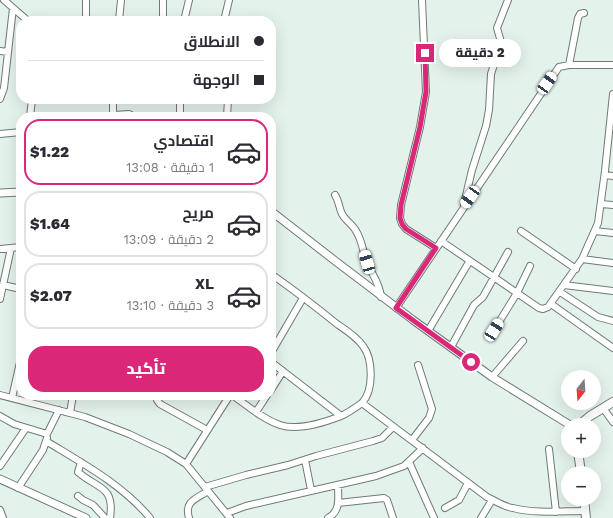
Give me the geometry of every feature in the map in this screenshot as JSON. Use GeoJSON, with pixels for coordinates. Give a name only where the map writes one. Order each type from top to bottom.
{"type":"FeatureCollection","features":[{"type":"Feature","properties":{"kind":"main road"},"geometry":{"type":"LineString","coordinates":[[589,418],[613,402]]}},
{"type":"Feature","properties":{"kind":"street"},"geometry":{"type":"LineString","coordinates":[[4,0],[22,16]]}},
{"type":"Feature","properties":{"kind":"street"},"geometry":{"type":"LineString","coordinates":[[86,0],[86,16]]}},
{"type":"Feature","properties":{"kind":"street"},"geometry":{"type":"LineString","coordinates":[[119,16],[121,0]]}},
{"type":"Feature","properties":{"kind":"street"},"geometry":{"type":"LineString","coordinates":[[163,0],[163,16]]}},
{"type":"Feature","properties":{"kind":"street"},"geometry":{"type":"LineString","coordinates":[[185,16],[189,0]]}},
{"type":"Feature","properties":{"kind":"street"},"geometry":{"type":"LineString","coordinates":[[225,16],[228,0]]}},
{"type":"Feature","properties":{"kind":"street"},"geometry":{"type":"LineString","coordinates":[[422,0],[426,92],[420,127],[401,205],[400,218],[406,229],[436,248]]}},
{"type":"Feature","properties":{"kind":"street"},"geometry":{"type":"LineString","coordinates":[[464,207],[472,170],[490,110],[491,74],[501,42],[497,28],[508,0]]}},
{"type":"Feature","properties":{"kind":"street"},"geometry":{"type":"LineString","coordinates":[[0,99],[4,88],[13,8]]}},
{"type":"Feature","properties":{"kind":"street"},"geometry":{"type":"LineString","coordinates":[[569,64],[578,18],[580,14],[584,13]]}},
{"type":"Feature","properties":{"kind":"street"},"geometry":{"type":"LineString","coordinates":[[0,51],[8,52]]}},
{"type":"Feature","properties":{"kind":"street"},"geometry":{"type":"LineString","coordinates":[[396,308],[558,67],[569,64],[613,66]]}},
{"type":"Feature","properties":{"kind":"street"},"geometry":{"type":"LineString","coordinates":[[441,241],[469,262],[543,309],[546,309],[576,269],[596,231],[611,142],[613,94]]}},
{"type":"Feature","properties":{"kind":"street"},"geometry":{"type":"LineString","coordinates":[[0,134],[16,132]]}},
{"type":"Feature","properties":{"kind":"street"},"geometry":{"type":"LineString","coordinates":[[605,175],[613,176]]}},
{"type":"Feature","properties":{"kind":"street"},"geometry":{"type":"LineString","coordinates":[[0,193],[16,192]]}},
{"type":"Feature","properties":{"kind":"street"},"geometry":{"type":"LineString","coordinates":[[335,194],[339,201],[342,215],[356,230],[361,241],[367,262],[381,290],[381,297]]}},
{"type":"Feature","properties":{"kind":"street"},"geometry":{"type":"LineString","coordinates":[[601,204],[613,205]]}},
{"type":"Feature","properties":{"kind":"street"},"geometry":{"type":"LineString","coordinates":[[276,215],[381,297],[492,377],[561,419]]}},
{"type":"Feature","properties":{"kind":"street"},"geometry":{"type":"LineString","coordinates":[[521,231],[576,269]]}},
{"type":"Feature","properties":{"kind":"street"},"geometry":{"type":"LineString","coordinates":[[596,231],[613,233]]}},
{"type":"Feature","properties":{"kind":"street"},"geometry":{"type":"LineString","coordinates":[[0,299],[11,248]]}},
{"type":"Feature","properties":{"kind":"street"},"geometry":{"type":"LineString","coordinates":[[0,249],[16,248]]}},
{"type":"Feature","properties":{"kind":"street"},"geometry":{"type":"LineString","coordinates":[[451,347],[474,305],[483,297],[508,252]]}},
{"type":"Feature","properties":{"kind":"street"},"geometry":{"type":"LineString","coordinates":[[582,259],[613,263]]}},
{"type":"Feature","properties":{"kind":"street"},"geometry":{"type":"LineString","coordinates":[[428,331],[469,262]]}},
{"type":"Feature","properties":{"kind":"street"},"geometry":{"type":"LineString","coordinates":[[494,330],[517,293],[530,266]]}},
{"type":"Feature","properties":{"kind":"street"},"geometry":{"type":"LineString","coordinates":[[238,400],[256,412],[280,425],[293,427],[318,423],[341,416],[362,403],[368,394],[371,368],[369,357],[363,345],[276,278]]}},
{"type":"Feature","properties":{"kind":"street"},"geometry":{"type":"LineString","coordinates":[[3,285],[16,288]]}},
{"type":"Feature","properties":{"kind":"street"},"geometry":{"type":"LineString","coordinates":[[564,285],[613,290]]}},
{"type":"Feature","properties":{"kind":"street"},"geometry":{"type":"LineString","coordinates":[[560,292],[598,317],[613,321]]}},
{"type":"Feature","properties":{"kind":"street"},"geometry":{"type":"LineString","coordinates":[[276,345],[304,298]]}},
{"type":"Feature","properties":{"kind":"street"},"geometry":{"type":"LineString","coordinates":[[551,304],[613,348]]}},
{"type":"Feature","properties":{"kind":"street"},"geometry":{"type":"LineString","coordinates":[[492,377],[523,341]]}},
{"type":"Feature","properties":{"kind":"street"},"geometry":{"type":"LineString","coordinates":[[412,440],[429,418],[432,409],[418,365]]}},
{"type":"Feature","properties":{"kind":"street"},"geometry":{"type":"LineString","coordinates":[[276,366],[341,416]]}},
{"type":"Feature","properties":{"kind":"street"},"geometry":{"type":"LineString","coordinates":[[276,382],[283,372]]}},
{"type":"Feature","properties":{"kind":"street"},"geometry":{"type":"LineString","coordinates":[[12,398],[16,380]]}},
{"type":"Feature","properties":{"kind":"street"},"geometry":{"type":"LineString","coordinates":[[0,395],[16,399]]}},
{"type":"Feature","properties":{"kind":"street"},"geometry":{"type":"LineString","coordinates":[[20,400],[70,413],[129,434],[167,452],[186,464],[228,516],[246,506],[338,485],[396,469],[404,466],[423,448]]}},
{"type":"Feature","properties":{"kind":"street"},"geometry":{"type":"LineString","coordinates":[[70,413],[72,400]]}},
{"type":"Feature","properties":{"kind":"street"},"geometry":{"type":"LineString","coordinates":[[157,400],[160,404],[208,430]]}},
{"type":"Feature","properties":{"kind":"street"},"geometry":{"type":"LineString","coordinates":[[186,464],[228,400]]}},
{"type":"Feature","properties":{"kind":"street"},"geometry":{"type":"LineString","coordinates":[[256,412],[264,400]]}},
{"type":"Feature","properties":{"kind":"street"},"geometry":{"type":"LineString","coordinates":[[362,403],[492,500],[513,508],[586,514]]}},
{"type":"Feature","properties":{"kind":"street"},"geometry":{"type":"LineString","coordinates":[[603,408],[613,422]]}},
{"type":"Feature","properties":{"kind":"street"},"geometry":{"type":"LineString","coordinates":[[18,488],[37,459],[59,410]]}},
{"type":"Feature","properties":{"kind":"street"},"geometry":{"type":"LineString","coordinates":[[0,416],[14,424],[47,434]]}},
{"type":"Feature","properties":{"kind":"street"},"geometry":{"type":"LineString","coordinates":[[189,518],[187,509],[188,505],[207,489],[246,475],[288,465],[382,438],[394,427]]}},
{"type":"Feature","properties":{"kind":"street"},"geometry":{"type":"LineString","coordinates":[[0,466],[26,428]]}},
{"type":"Feature","properties":{"kind":"street"},"geometry":{"type":"LineString","coordinates":[[46,441],[81,462],[124,493],[142,508],[150,518]]}},
{"type":"Feature","properties":{"kind":"street"},"geometry":{"type":"LineString","coordinates":[[549,448],[556,512]]}},
{"type":"Feature","properties":{"kind":"street"},"geometry":{"type":"LineString","coordinates":[[305,460],[311,490]]}},
{"type":"Feature","properties":{"kind":"street"},"geometry":{"type":"LineString","coordinates":[[81,462],[78,472],[105,490],[110,497],[112,507],[110,518]]}},
{"type":"Feature","properties":{"kind":"street"},"geometry":{"type":"LineString","coordinates":[[409,462],[434,518]]}},
{"type":"Feature","properties":{"kind":"street"},"geometry":{"type":"LineString","coordinates":[[2,482],[18,488],[73,516],[86,518]]}},
{"type":"Feature","properties":{"kind":"street"},"geometry":{"type":"LineString","coordinates":[[445,508],[459,500],[468,483]]}},
{"type":"Feature","properties":{"kind":"street"},"geometry":{"type":"LineString","coordinates":[[328,518],[335,513],[338,503],[338,485]]}},
{"type":"Feature","properties":{"kind":"street"},"geometry":{"type":"LineString","coordinates":[[78,496],[93,504],[105,518]]}},
{"type":"Feature","properties":{"kind":"street"},"geometry":{"type":"LineString","coordinates":[[338,503],[384,498],[393,518]]}},
{"type":"Feature","properties":{"kind":"street"},"geometry":{"type":"LineString","coordinates":[[481,518],[492,500]]}},
{"type":"Feature","properties":{"kind":"street"},"geometry":{"type":"LineString","coordinates":[[0,510],[3,518]]}},
{"type":"Feature","properties":{"kind":"route"},"geometry":{"type":"LineString","coordinates":[[425,53],[426,92],[420,127],[401,205],[400,218],[406,229],[436,248],[396,308],[471,362]]}}]}
